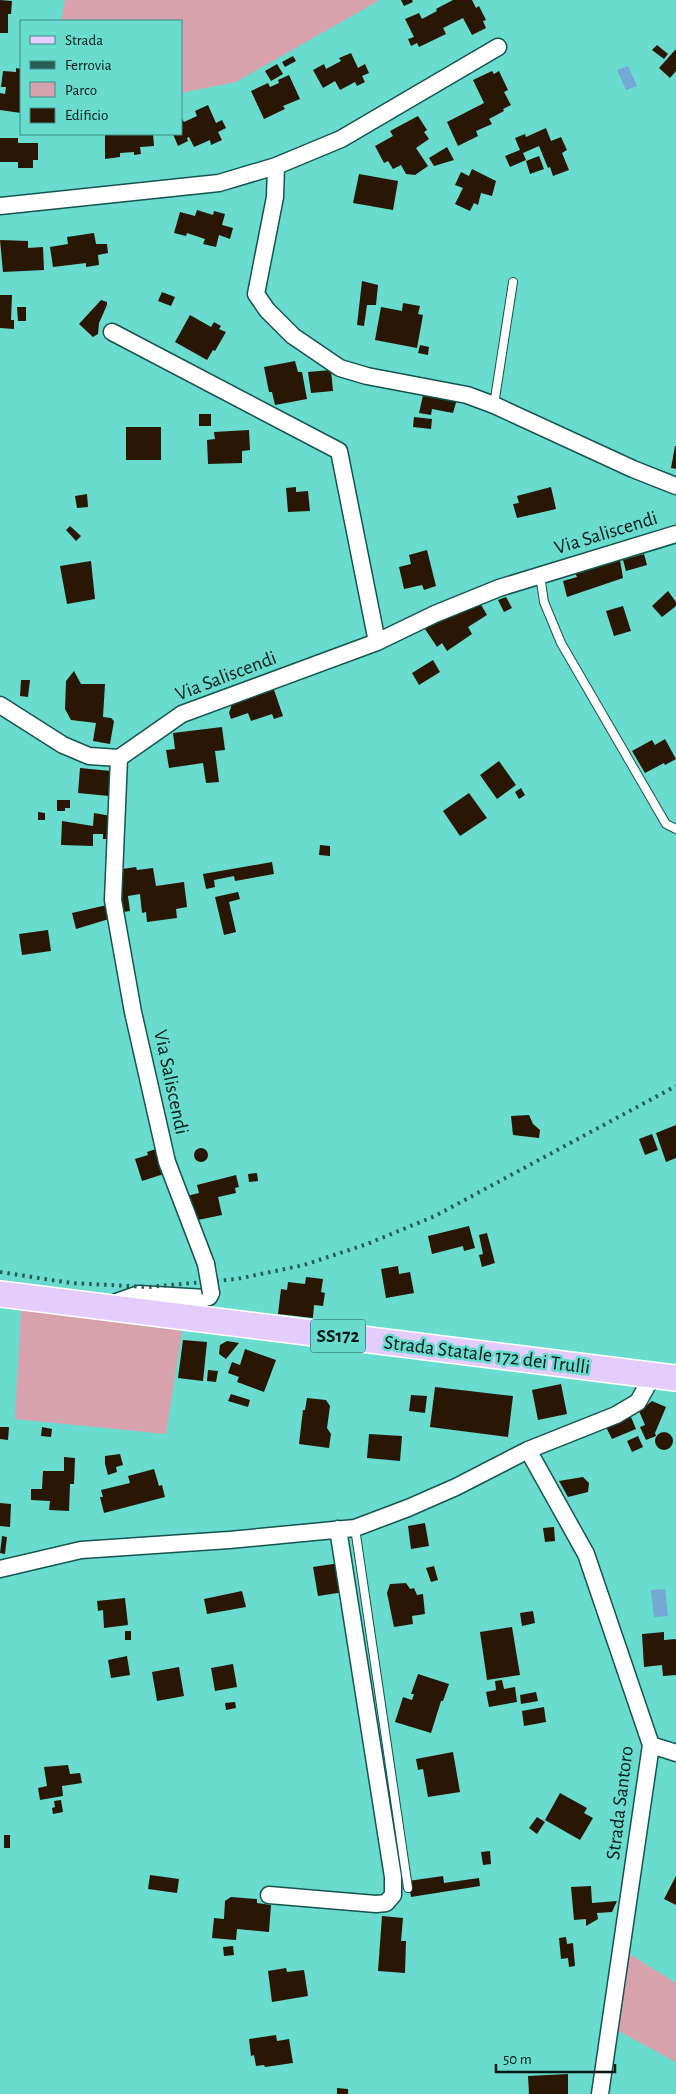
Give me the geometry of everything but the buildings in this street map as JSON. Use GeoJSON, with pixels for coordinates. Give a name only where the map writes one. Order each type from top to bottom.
{"type":"FeatureCollection","features":[{"type":"Feature","properties":{"kind":"main road","name":"Strada Statale 172 dei Trulli"},"geometry":{"type":"LineString","coordinates":[[0,1294],[670,1377]]}},
{"type":"Feature","properties":{"kind":"street"},"geometry":{"type":"LineString","coordinates":[[0,206],[219,183],[276,166],[341,139],[498,47]]}},
{"type":"Feature","properties":{"kind":"street"},"geometry":{"type":"LineString","coordinates":[[276,166],[275,197],[256,294],[268,310],[293,336],[340,368],[367,376],[467,395],[494,405],[633,469],[676,486]]}},
{"type":"Feature","properties":{"kind":"street"},"geometry":{"type":"LineString","coordinates":[[112,332],[340,451],[377,642]]}},
{"type":"Feature","properties":{"kind":"street","name":"Via Saliscendi"},"geometry":{"type":"LineString","coordinates":[[104,1306],[139,1294],[205,1298],[209,1297],[210,1293],[206,1264],[166,1162],[133,1012],[113,900],[119,758],[182,714],[377,642],[435,614],[498,588],[676,534]]}},
{"type":"Feature","properties":{"kind":"street"},"geometry":{"type":"LineString","coordinates":[[0,705],[63,745],[89,756],[119,758]]}},
{"type":"Feature","properties":{"kind":"street"},"geometry":{"type":"LineString","coordinates":[[0,1569],[81,1550],[229,1540],[355,1528],[456,1487],[528,1450],[616,1415],[638,1402],[670,1377]]}},
{"type":"Feature","properties":{"kind":"street","name":"Strada Santoro"},"geometry":{"type":"LineString","coordinates":[[528,1450],[586,1554],[651,1745],[600,2094]]}},
{"type":"Feature","properties":{"kind":"street"},"geometry":{"type":"LineString","coordinates":[[269,1895],[376,1904],[386,1903],[393,1895],[393,1876],[338,1529]]}},
{"type":"Feature","properties":{"kind":"street"},"geometry":{"type":"LineString","coordinates":[[651,1745],[676,1753]]}},
{"type":"Feature","properties":{"kind":"lane"},"geometry":{"type":"LineString","coordinates":[[494,405],[513,282]]}},
{"type":"Feature","properties":{"kind":"lane"},"geometry":{"type":"LineString","coordinates":[[540,575],[544,602],[561,643],[666,824],[676,829]]}},
{"type":"Feature","properties":{"kind":"lane"},"geometry":{"type":"LineString","coordinates":[[355,1528],[408,1888]]}},
{"type":"Feature","properties":{"kind":"green space"},"geometry":{"type":"Polygon","coordinates":[[[65,0],[380,0],[236,82],[182,93],[182,20],[61,20],[65,0]]]}},
{"type":"Feature","properties":{"kind":"green space"},"geometry":{"type":"Polygon","coordinates":[[[21,1309],[182,1331],[166,1434],[15,1419],[21,1309]]]}},
{"type":"Feature","properties":{"kind":"green space"},"geometry":{"type":"Polygon","coordinates":[[[623,1950],[676,1983],[676,2062],[613,2028],[623,1950]]]}},
{"type":"Feature","properties":{"kind":"water"},"geometry":{"type":"Polygon","coordinates":[[[628,66],[637,86],[626,90],[617,70],[628,66]]]}},
{"type":"Feature","properties":{"kind":"water"},"geometry":{"type":"Polygon","coordinates":[[[665,1589],[668,1616],[654,1617],[651,1590],[665,1589]]]}},
{"type":"Feature","properties":{"kind":"railway"},"geometry":{"type":"LineString","coordinates":[[0,1272],[71,1283],[148,1287],[237,1279],[304,1265],[367,1244],[435,1216],[676,1086]]}}]}
